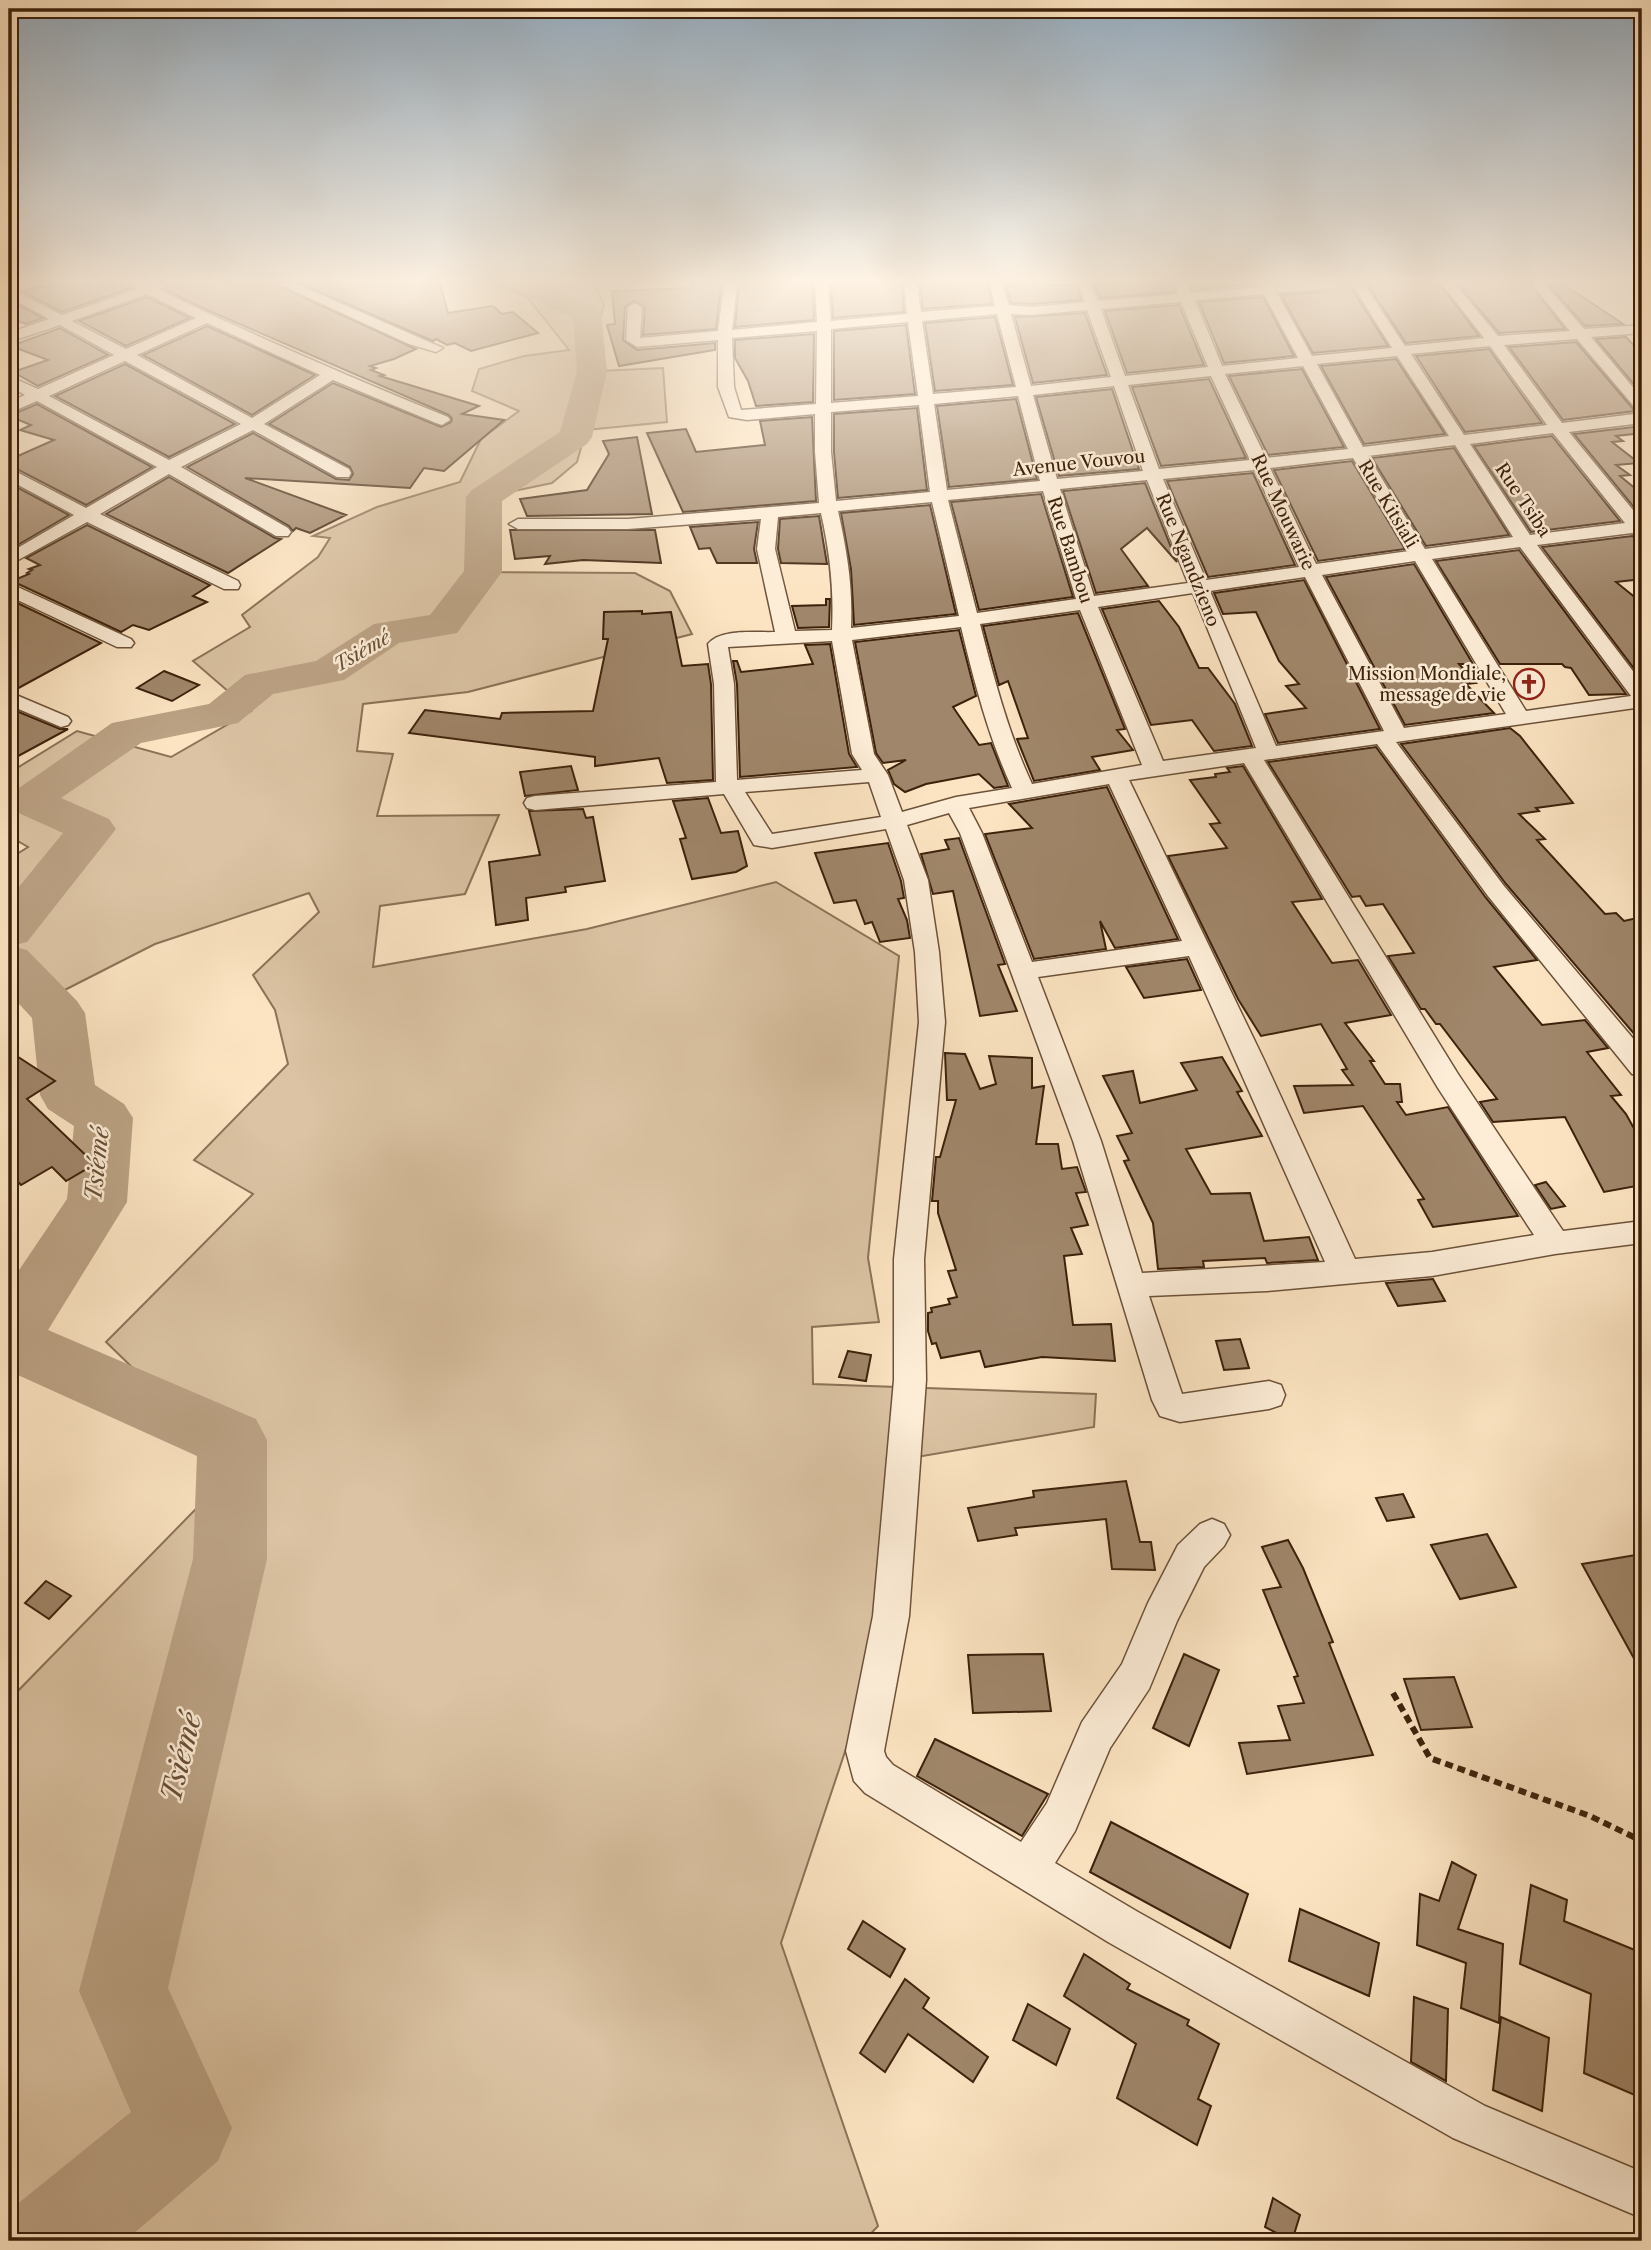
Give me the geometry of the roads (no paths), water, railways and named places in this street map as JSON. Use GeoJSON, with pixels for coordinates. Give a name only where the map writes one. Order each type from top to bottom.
{"type":"FeatureCollection","features":[{"type":"Feature","properties":{"kind":"street"},"geometry":{"type":"LineString","coordinates":[[25,389],[282,532]]}},
{"type":"Feature","properties":{"kind":"street"},"geometry":{"type":"LineString","coordinates":[[9,408],[53,389]]}},
{"type":"Feature","properties":{"kind":"street"},"geometry":{"type":"LineString","coordinates":[[187,389],[342,473]]}},
{"type":"Feature","properties":{"kind":"street"},"geometry":{"type":"LineString","coordinates":[[9,560],[169,467],[253,424],[308,389]]}},
{"type":"Feature","properties":{"kind":"street"},"geometry":{"type":"LineString","coordinates":[[365,389],[442,420]]}},
{"type":"Feature","properties":{"kind":"street"},"geometry":{"type":"LineString","coordinates":[[728,389],[729,404],[735,414],[1045,389]]}},
{"type":"Feature","properties":{"kind":"street"},"geometry":{"type":"LineString","coordinates":[[825,389],[823,452],[828,506],[840,558],[844,596],[841,635],[863,754],[877,775],[916,880],[927,952],[932,1022],[909,1259],[910,1380],[891,1616],[865,1751],[868,1767],[879,1779],[1123,1927],[1469,2122],[1642,2195]]}},
{"type":"Feature","properties":{"kind":"street"},"geometry":{"type":"LineString","coordinates":[[925,389],[939,497],[984,680],[1010,760],[1025,792]]}},
{"type":"Feature","properties":{"kind":"street","name":"Rue Ngandzieno"},"geometry":{"type":"LineString","coordinates":[[1123,389],[1260,756],[1448,1081],[1555,1243]]}},
{"type":"Feature","properties":{"kind":"street","name":"Rue Mouwarie"},"geometry":{"type":"LineString","coordinates":[[1225,389],[1389,736],[1496,891],[1642,1067]]}},
{"type":"Feature","properties":{"kind":"street","name":"Rue Kitsiali"},"geometry":{"type":"LineString","coordinates":[[1322,389],[1419,555],[1520,719]]}},
{"type":"Feature","properties":{"kind":"street","name":"Rue Tsiba"},"geometry":{"type":"LineString","coordinates":[[1426,389],[1524,540],[1642,699]]}},
{"type":"Feature","properties":{"kind":"street"},"geometry":{"type":"LineString","coordinates":[[1529,389],[1558,429],[1640,528]]}},
{"type":"Feature","properties":{"kind":"street"},"geometry":{"type":"LineString","coordinates":[[1627,389],[1642,407]]}},
{"type":"Feature","properties":{"kind":"street","name":"Rue Bambou"},"geometry":{"type":"LineString","coordinates":[[1026,391],[1050,485],[1087,603],[1155,769]]}},
{"type":"Feature","properties":{"kind":"street","name":"Avenue Vouvou"},"geometry":{"type":"LineString","coordinates":[[518,524],[628,524],[939,497],[1261,464],[1642,418]]}},
{"type":"Feature","properties":{"kind":"street"},"geometry":{"type":"LineString","coordinates":[[9,473],[85,514],[231,585]]}},
{"type":"Feature","properties":{"kind":"street"},"geometry":{"type":"LineString","coordinates":[[770,512],[766,549],[786,636]]}},
{"type":"Feature","properties":{"kind":"street"},"geometry":{"type":"LineString","coordinates":[[1640,528],[1524,540],[971,620],[841,635],[726,640],[718,644],[724,684],[726,779],[762,840],[772,841],[896,821],[956,804],[1155,769],[1520,719],[1642,699]]}},
{"type":"Feature","properties":{"kind":"street"},"geometry":{"type":"LineString","coordinates":[[9,589],[124,643]]}},
{"type":"Feature","properties":{"kind":"street"},"geometry":{"type":"LineString","coordinates":[[9,698],[61,721]]}},
{"type":"Feature","properties":{"kind":"street"},"geometry":{"type":"LineString","coordinates":[[535,803],[732,789],[877,775]]}},
{"type":"Feature","properties":{"kind":"street"},"geometry":{"type":"LineString","coordinates":[[1116,776],[1251,1060],[1345,1272]]}},
{"type":"Feature","properties":{"kind":"street"},"geometry":{"type":"LineString","coordinates":[[956,804],[971,833],[1087,1141],[1168,1400],[1172,1406],[1180,1408],[1269,1395]]}},
{"type":"Feature","properties":{"kind":"street"},"geometry":{"type":"LineString","coordinates":[[1024,971],[1198,947]]}},
{"type":"Feature","properties":{"kind":"street"},"geometry":{"type":"LineString","coordinates":[[1130,1285],[1267,1279],[1432,1264],[1555,1243],[1642,1232]]}},
{"type":"Feature","properties":{"kind":"street"},"geometry":{"type":"LineString","coordinates":[[1028,1868],[1052,1835],[1096,1735],[1136,1676],[1161,1615],[1191,1556],[1212,1535]]}},
{"type":"Feature","properties":{"kind":"waterway","name":"Tsiémé"},"geometry":{"type":"LineString","coordinates":[[9,931],[92,829],[28,800],[127,732],[223,714],[260,684],[329,671],[388,632],[443,625],[483,572],[484,497],[575,437],[587,389]]}},
{"type":"Feature","properties":{"kind":"waterway","name":"Tsiémé"},"geometry":{"type":"LineString","coordinates":[[9,962],[58,1013],[68,1095],[104,1118],[97,1202],[9,1337]]}},
{"type":"Feature","properties":{"kind":"waterway","name":"Tsiémé"},"geometry":{"type":"LineString","coordinates":[[9,1342],[232,1440],[230,1559],[123,1991],[185,2128],[50,2241]]}},
{"type":"Feature","properties":{"kind":"place","name":"Mission Mondiale, message de vie"},"geometry":{"type":"Point","coordinates":[1529,684]}}]}
